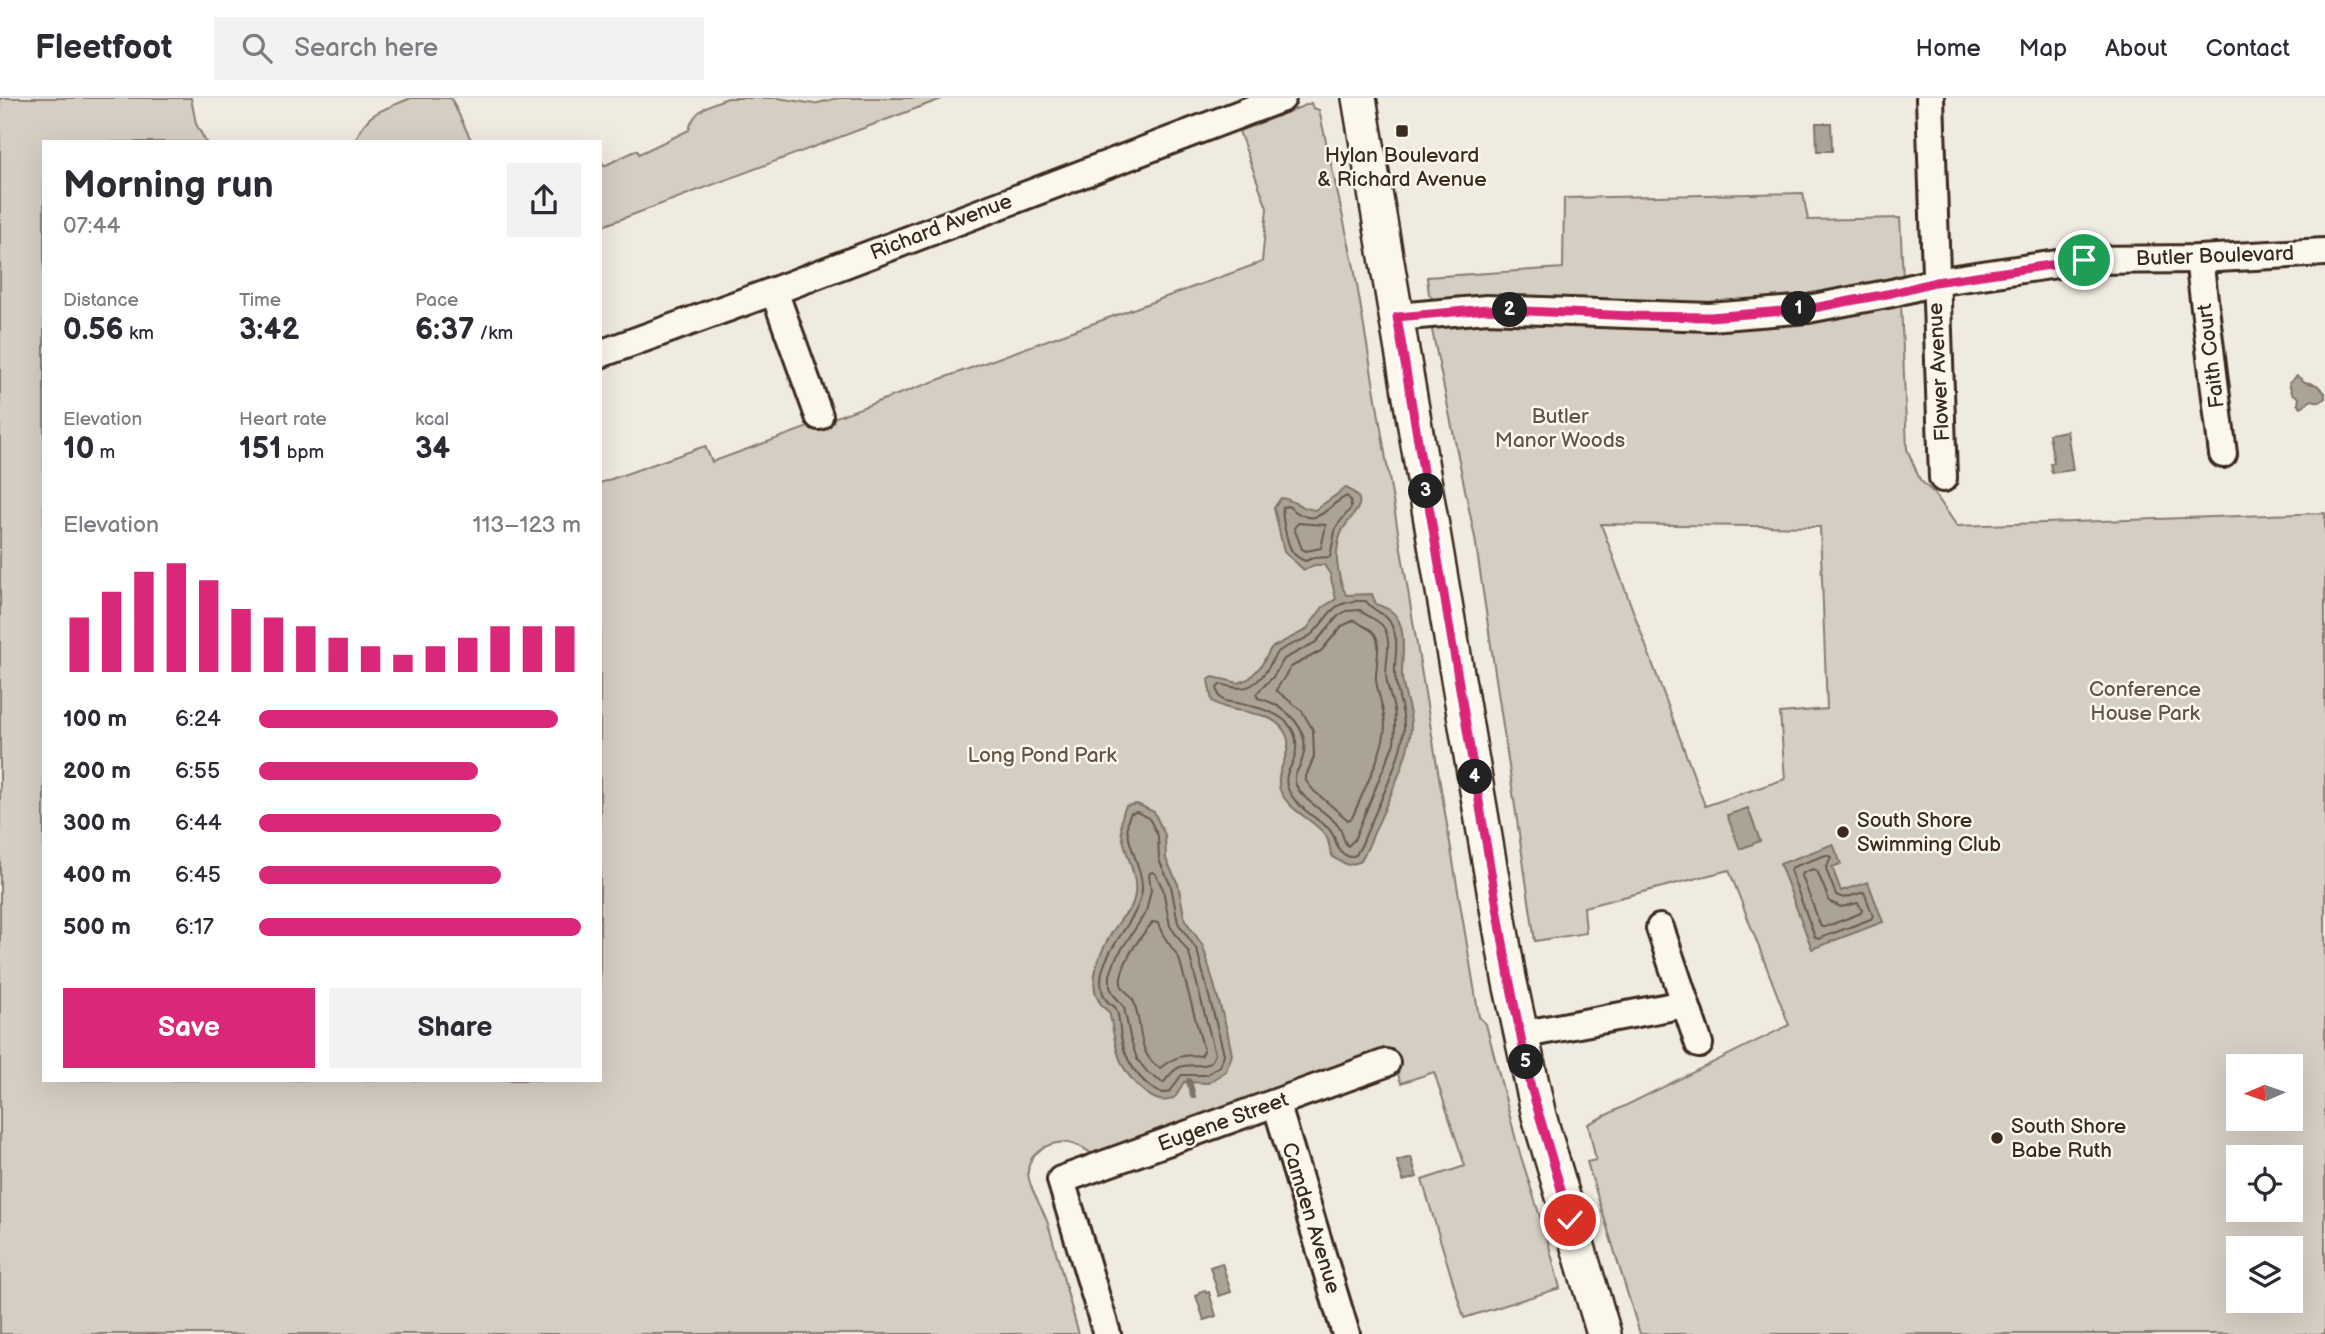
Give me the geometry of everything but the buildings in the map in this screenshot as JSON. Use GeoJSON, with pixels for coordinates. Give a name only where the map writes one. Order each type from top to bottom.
{"type":"FeatureCollection","features":[{"type":"Feature","properties":{"kind":"main road"},"geometry":{"type":"LineString","coordinates":[[1359,98],[1520,1035],[1539,1116],[1604,1334]]}},
{"type":"Feature","properties":{"kind":"street","name":"Richard Avenue"},"geometry":{"type":"LineString","coordinates":[[602,353],[774,291],[1282,98]]}},
{"type":"Feature","properties":{"kind":"street","name":"Flower Avenue"},"geometry":{"type":"LineString","coordinates":[[1930,98],[1943,478]]}},
{"type":"Feature","properties":{"kind":"street","name":"Butler Boulevard"},"geometry":{"type":"LineString","coordinates":[[1397,317],[1487,309],[1710,317],[1808,309],[1935,282],[2084,260],[2199,259],[2325,252]]}},
{"type":"Feature","properties":{"kind":"street","name":"Faith Court"},"geometry":{"type":"LineString","coordinates":[[2199,259],[2223,454]]}},
{"type":"Feature","properties":{"kind":"street"},"geometry":{"type":"LineString","coordinates":[[774,291],[820,416]]}},
{"type":"Feature","properties":{"kind":"street"},"geometry":{"type":"LineString","coordinates":[[1660,928],[1699,1044]]}},
{"type":"Feature","properties":{"kind":"street"},"geometry":{"type":"LineString","coordinates":[[1520,1035],[1685,1004]]}},
{"type":"Feature","properties":{"kind":"street","name":"Eugene Street"},"geometry":{"type":"LineString","coordinates":[[1107,1334],[1061,1180],[1386,1063]]}},
{"type":"Feature","properties":{"kind":"street","name":"Camden Avenue"},"geometry":{"type":"LineString","coordinates":[[1276,1103],[1346,1334]]}},
{"type":"Feature","properties":{"kind":"green space","name":"Long Pond Park"},"geometry":{"type":"Polygon","coordinates":[[[0,98],[191,98],[196,124],[205,140],[42,140],[42,1082],[602,1082],[602,482],[705,446],[712,462],[1262,262],[1267,208],[1239,131],[1311,103],[1313,108],[1319,110],[1354,267],[1479,1017],[1486,1024],[1517,1144],[1560,1288],[1464,1318],[1422,1180],[1465,1166],[1434,1072],[1401,1083],[1390,1051],[1098,1158],[1069,1143],[1047,1146],[1035,1154],[1029,1167],[1029,1181],[1048,1224],[1079,1334],[0,1334],[0,98]]]}},
{"type":"Feature","properties":{"kind":"green space"},"geometry":{"type":"Polygon","coordinates":[[[411,98],[451,98],[471,140],[356,140],[365,123],[377,112],[411,98]]]}},
{"type":"Feature","properties":{"kind":"green space"},"geometry":{"type":"Polygon","coordinates":[[[728,98],[778,98],[814,104],[838,98],[944,98],[602,226],[602,163],[604,166],[637,150],[639,154],[689,130],[694,117],[709,105],[728,98]]]}},
{"type":"Feature","properties":{"kind":"green space"},"geometry":{"type":"Polygon","coordinates":[[[1803,193],[1808,220],[1900,218],[1903,279],[1763,307],[1436,303],[1429,294],[1427,277],[1563,268],[1564,198],[1803,193]]]}},
{"type":"Feature","properties":{"kind":"green space"},"geometry":{"type":"Polygon","coordinates":[[[1901,302],[1907,449],[1920,480],[1935,494],[1957,526],[2325,513],[2325,1334],[1640,1334],[1587,1162],[1596,1160],[1588,1124],[1789,1025],[1729,870],[1584,907],[1586,933],[1535,941],[1475,538],[1432,330],[1435,323],[1525,321],[1631,328],[1820,319],[1901,302]],[[1601,524],[1705,806],[1785,779],[1780,713],[1827,709],[1820,527],[1601,524]]]}},
{"type":"Feature","properties":{"kind":"water"},"geometry":{"type":"Polygon","coordinates":[[[1816,123],[1831,123],[1832,151],[1817,151],[1816,123]]]}},
{"type":"Feature","properties":{"kind":"water"},"geometry":{"type":"Polygon","coordinates":[[[2297,376],[2305,382],[2317,385],[2325,393],[2325,398],[2320,402],[2312,400],[2301,407],[2298,404],[2299,398],[2292,393],[2289,383],[2297,376]]]}},
{"type":"Feature","properties":{"kind":"water"},"geometry":{"type":"Polygon","coordinates":[[[2067,431],[2073,470],[2052,473],[2050,464],[2054,463],[2049,434],[2067,431]]]}},
{"type":"Feature","properties":{"kind":"water"},"geometry":{"type":"Polygon","coordinates":[[[1346,488],[1359,498],[1359,503],[1339,539],[1337,563],[1340,580],[1346,595],[1372,594],[1376,604],[1391,611],[1400,623],[1403,640],[1402,679],[1411,725],[1401,769],[1368,847],[1360,862],[1348,865],[1333,857],[1326,836],[1289,804],[1280,790],[1280,773],[1288,743],[1282,728],[1266,717],[1229,709],[1212,701],[1208,680],[1213,677],[1239,683],[1250,678],[1261,666],[1271,648],[1306,630],[1323,607],[1336,599],[1330,574],[1324,565],[1315,565],[1304,570],[1284,552],[1274,508],[1281,498],[1315,510],[1346,488]]]}},
{"type":"Feature","properties":{"kind":"water"},"geometry":{"type":"Polygon","coordinates":[[[1137,804],[1154,812],[1165,835],[1166,859],[1178,884],[1185,920],[1203,946],[1232,1055],[1226,1071],[1208,1083],[1184,1082],[1176,1096],[1169,1100],[1161,1100],[1145,1093],[1127,1072],[1118,1053],[1109,1012],[1095,991],[1094,979],[1101,953],[1114,929],[1131,907],[1135,894],[1135,882],[1124,844],[1122,819],[1126,806],[1137,804]]]}},
{"type":"Feature","properties":{"kind":"water"},"geometry":{"type":"Polygon","coordinates":[[[1748,808],[1760,841],[1740,849],[1727,815],[1748,808]]]}},
{"type":"Feature","properties":{"kind":"water"},"geometry":{"type":"Polygon","coordinates":[[[1833,844],[1841,864],[1832,867],[1841,891],[1868,882],[1883,922],[1812,949],[1780,864],[1833,844]]]}},
{"type":"Feature","properties":{"kind":"water"},"geometry":{"type":"Polygon","coordinates":[[[1411,1157],[1417,1177],[1403,1181],[1397,1161],[1411,1157]]]}},
{"type":"Feature","properties":{"kind":"water"},"geometry":{"type":"Polygon","coordinates":[[[1222,1263],[1231,1292],[1219,1296],[1210,1267],[1222,1263]]]}},
{"type":"Feature","properties":{"kind":"water"},"geometry":{"type":"Polygon","coordinates":[[[1205,1290],[1206,1293],[1209,1292],[1216,1316],[1204,1320],[1196,1296],[1205,1290]]]}},
{"type":"Feature","properties":{"kind":"waterway"},"geometry":{"type":"LineString","coordinates":[[1189,1081],[1193,1096]]}},
{"type":"Feature","properties":{"kind":"place","name":"Hylan Boulevard & Richard Avenue"},"geometry":{"type":"Point","coordinates":[1402,131]}},
{"type":"Feature","properties":{"kind":"place","name":"South Shore Swimming Club"},"geometry":{"type":"Point","coordinates":[1843,832]}},
{"type":"Feature","properties":{"kind":"place","name":"South Shore Babe Ruth"},"geometry":{"type":"Point","coordinates":[1997,1138]}},
{"type":"Feature","properties":{"kind":"route"},"geometry":{"type":"LineString","coordinates":[[1570,1220],[1531,1087],[1509,978],[1397,317],[1487,309],[1710,317],[1808,309],[1935,282],[2084,260]]}},
{"type":"Feature","properties":{"kind":"park label","name":"Butler Manor Woods"},"geometry":{"type":"Point","coordinates":[1560,428]}},
{"type":"Feature","properties":{"kind":"park label","name":"Conference House Park"},"geometry":{"type":"Point","coordinates":[2145,701]}}]}
